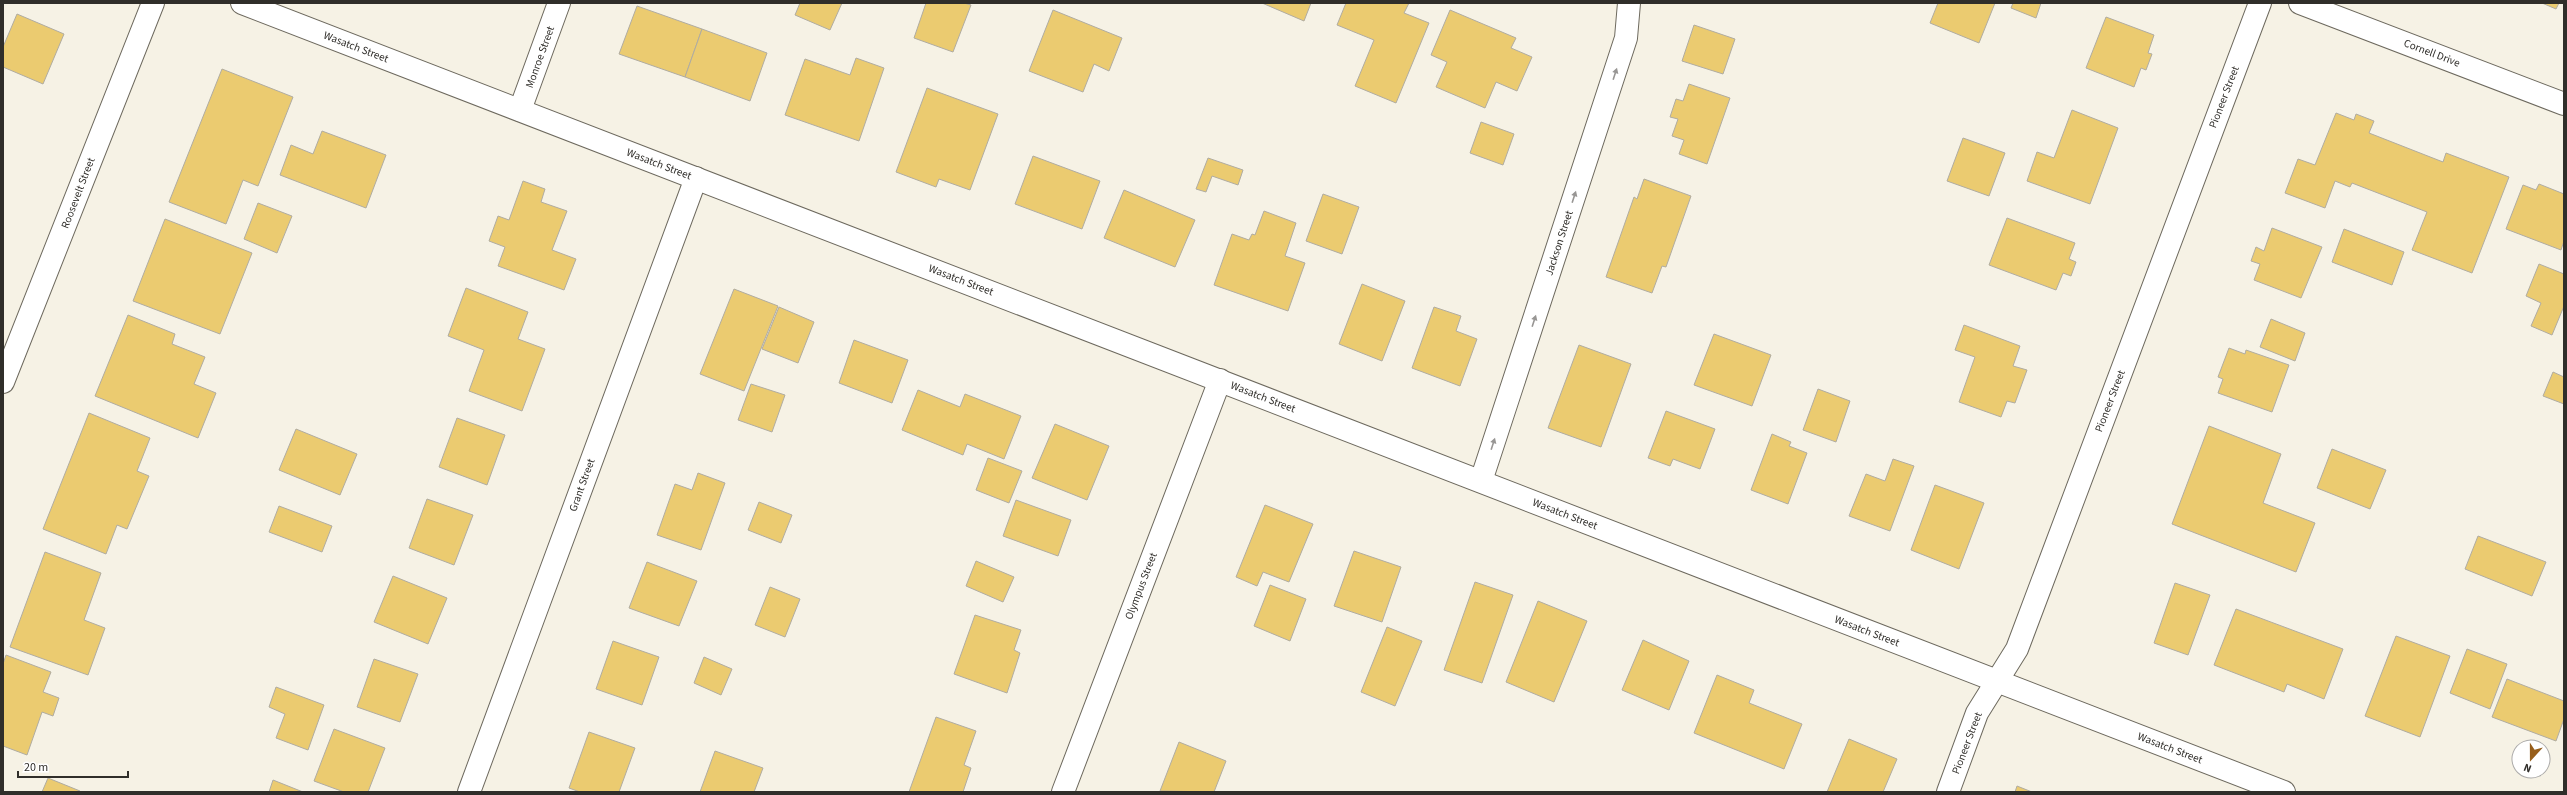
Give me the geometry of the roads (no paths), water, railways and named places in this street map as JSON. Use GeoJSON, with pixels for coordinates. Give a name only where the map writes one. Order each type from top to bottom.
{"type":"FeatureCollection","features":[{"type":"Feature","properties":{"kind":"street","name":"Roosevelt Street"},"geometry":{"type":"LineString","coordinates":[[3,382],[153,3]]}},
{"type":"Feature","properties":{"kind":"street","name":"Wasatch Street"},"geometry":{"type":"LineString","coordinates":[[242,3],[2282,792]]}},
{"type":"Feature","properties":{"kind":"street","name":"Monroe Street"},"geometry":{"type":"LineString","coordinates":[[520,110],[559,3]]}},
{"type":"Feature","properties":{"kind":"street","name":"Jackson Street"},"geometry":{"type":"LineString","coordinates":[[1481,481],[1626,38],[1629,3]]}},
{"type":"Feature","properties":{"kind":"street","name":"Pioneer Street"},"geometry":{"type":"LineString","coordinates":[[1948,792],[1977,713],[2017,649],[2260,3]]}},
{"type":"Feature","properties":{"kind":"street","name":"Cornell Drive"},"geometry":{"type":"LineString","coordinates":[[2300,3],[2564,104]]}},
{"type":"Feature","properties":{"kind":"street","name":"Grant Street"},"geometry":{"type":"LineString","coordinates":[[469,792],[696,178]]}},
{"type":"Feature","properties":{"kind":"street","name":"Olympus Street"},"geometry":{"type":"LineString","coordinates":[[1063,792],[1220,380]]}}]}
